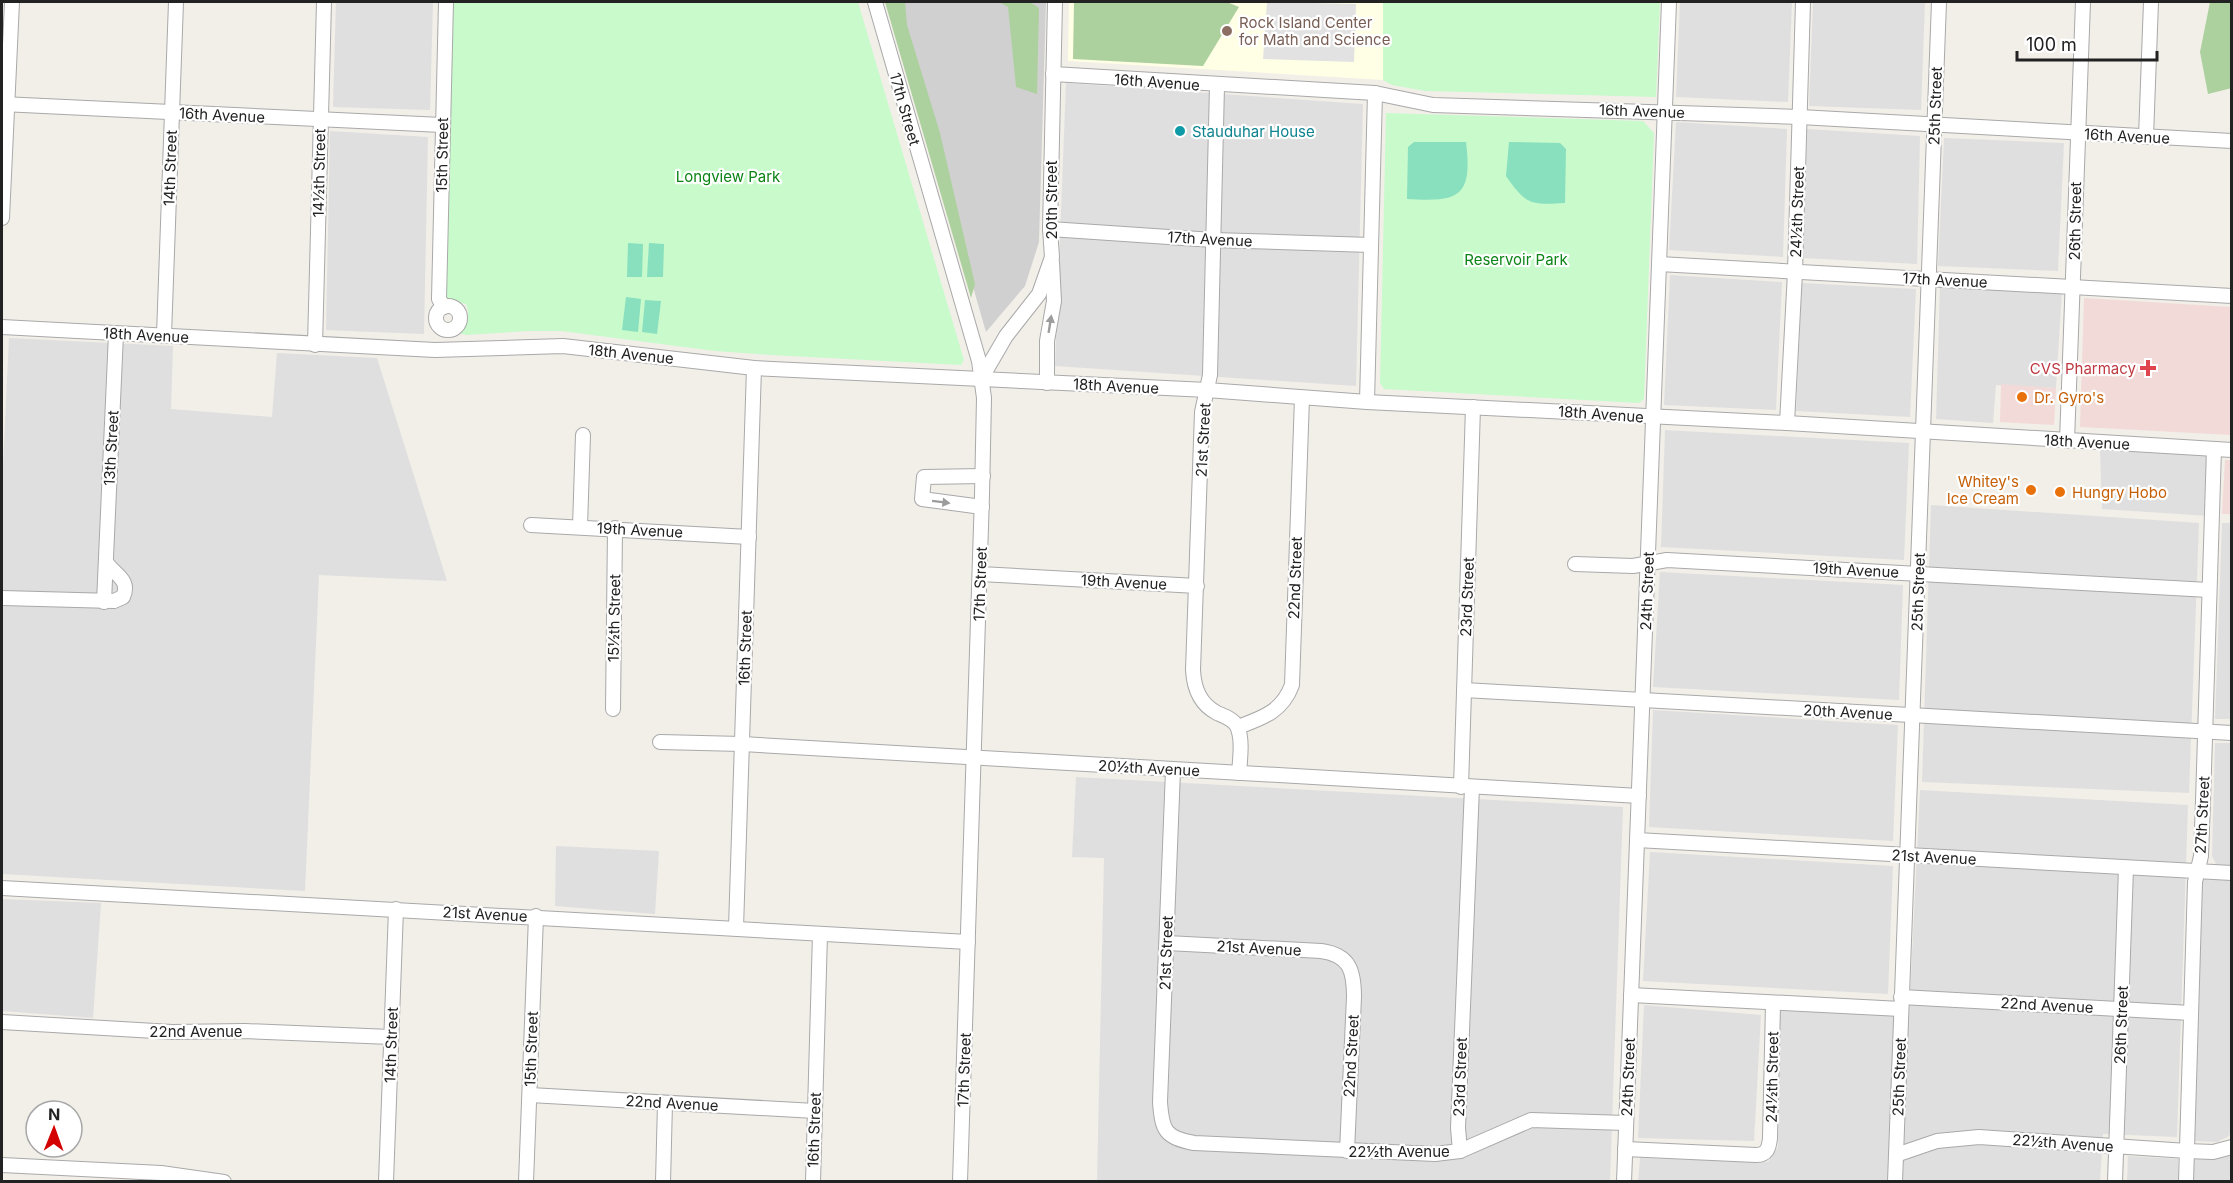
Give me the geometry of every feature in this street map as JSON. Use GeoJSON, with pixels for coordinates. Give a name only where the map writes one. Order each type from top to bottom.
{"type":"FeatureCollection","features":[{"type":"Feature","properties":{"kind":"street"},"geometry":{"type":"LineString","coordinates":[[2,218],[4,104],[12,2]]}},
{"type":"Feature","properties":{"kind":"street","name":"14th Street"},"geometry":{"type":"LineString","coordinates":[[164,335],[176,2]]}},
{"type":"Feature","properties":{"kind":"street","name":"14½th Street"},"geometry":{"type":"LineString","coordinates":[[315,345],[324,2]]}},
{"type":"Feature","properties":{"kind":"street","name":"15th Street"},"geometry":{"type":"LineString","coordinates":[[444,307],[439,299],[446,2]]}},
{"type":"Feature","properties":{"kind":"street","name":"17th Street"},"geometry":{"type":"LineString","coordinates":[[874,2],[980,361],[984,398],[960,1182]]}},
{"type":"Feature","properties":{"kind":"street","name":"20th Street"},"geometry":{"type":"LineString","coordinates":[[981,379],[1006,336],[1039,294],[1052,257],[1050,229],[1055,2]]}},
{"type":"Feature","properties":{"kind":"street","name":"24th Street"},"geometry":{"type":"LineString","coordinates":[[1624,1182],[1669,2]]}},
{"type":"Feature","properties":{"kind":"street","name":"24½th Street"},"geometry":{"type":"LineString","coordinates":[[1787,423],[1795,272],[1803,2]]}},
{"type":"Feature","properties":{"kind":"street","name":"25th Street"},"geometry":{"type":"LineString","coordinates":[[1895,1182],[1939,2]]}},
{"type":"Feature","properties":{"kind":"street","name":"26th Street"},"geometry":{"type":"LineString","coordinates":[[2067,441],[2083,2]]}},
{"type":"Feature","properties":{"kind":"street"},"geometry":{"type":"LineString","coordinates":[[2146,137],[2151,2]]}},
{"type":"Feature","properties":{"kind":"street","name":"16th Avenue"},"geometry":{"type":"LineString","coordinates":[[1053,74],[1217,86],[1375,93],[1433,105],[1800,117],[2232,141]]}},
{"type":"Feature","properties":{"kind":"street","name":"21st Street"},"geometry":{"type":"LineString","coordinates":[[1217,86],[1210,375],[1202,412],[1193,670],[1196,690],[1204,704],[1228,718],[1238,728]]}},
{"type":"Feature","properties":{"kind":"street"},"geometry":{"type":"LineString","coordinates":[[1367,402],[1375,93]]}},
{"type":"Feature","properties":{"kind":"street","name":"16th Avenue"},"geometry":{"type":"LineString","coordinates":[[4,104],[442,125]]}},
{"type":"Feature","properties":{"kind":"street","name":"17th Avenue"},"geometry":{"type":"LineString","coordinates":[[1050,229],[1213,240],[1371,245]]}},
{"type":"Feature","properties":{"kind":"street"},"geometry":{"type":"LineString","coordinates":[[1047,383],[1047,341],[1054,286],[1052,257]]}},
{"type":"Feature","properties":{"kind":"street","name":"17th Avenue"},"geometry":{"type":"LineString","coordinates":[[1659,264],[2232,296]]}},
{"type":"Feature","properties":{"kind":"street","name":"18th Avenue"},"geometry":{"type":"LineString","coordinates":[[2,327],[435,350],[563,346],[754,368],[1207,390],[1367,402],[1787,423],[2232,450]]}},
{"type":"Feature","properties":{"kind":"street","name":"13th Street"},"geometry":{"type":"LineString","coordinates":[[104,602],[116,334]]}},
{"type":"Feature","properties":{"kind":"street","name":"16th Street"},"geometry":{"type":"LineString","coordinates":[[736,928],[754,368]]}},
{"type":"Feature","properties":{"kind":"street","name":"22nd Street"},"geometry":{"type":"LineString","coordinates":[[1238,728],[1279,707],[1285,701],[1292,685],[1302,398]]}},
{"type":"Feature","properties":{"kind":"street","name":"23rd Street"},"geometry":{"type":"LineString","coordinates":[[1460,1151],[1458,1128],[1466,787],[1464,690],[1473,407]]}},
{"type":"Feature","properties":{"kind":"street"},"geometry":{"type":"LineString","coordinates":[[580,527],[584,435]]}},
{"type":"Feature","properties":{"kind":"street","name":"27th Street"},"geometry":{"type":"LineString","coordinates":[[2186,1182],[2195,882],[2201,856],[2214,449]]}},
{"type":"Feature","properties":{"kind":"street"},"geometry":{"type":"LineString","coordinates":[[982,507],[922,499],[924,477],[983,476]]}},
{"type":"Feature","properties":{"kind":"street","name":"19th Avenue"},"geometry":{"type":"LineString","coordinates":[[531,525],[749,537]]}},
{"type":"Feature","properties":{"kind":"street","name":"15½th Street"},"geometry":{"type":"LineString","coordinates":[[613,708],[615,528]]}},
{"type":"Feature","properties":{"kind":"street","name":"19th Avenue"},"geometry":{"type":"LineString","coordinates":[[1575,564],[1633,566],[1667,561],[2209,590]]}},
{"type":"Feature","properties":{"kind":"street"},"geometry":{"type":"LineString","coordinates":[[2,597],[104,602],[120,599],[125,592],[126,585],[122,577],[106,562]]}},
{"type":"Feature","properties":{"kind":"street","name":"19th Avenue"},"geometry":{"type":"LineString","coordinates":[[980,574],[1197,586]]}},
{"type":"Feature","properties":{"kind":"street","name":"20th Avenue"},"geometry":{"type":"LineString","coordinates":[[1464,690],[2232,733]]}},
{"type":"Feature","properties":{"kind":"street"},"geometry":{"type":"LineString","coordinates":[[1238,728],[1239,773]]}},
{"type":"Feature","properties":{"kind":"street","name":"20½th Avenue"},"geometry":{"type":"LineString","coordinates":[[660,742],[742,744],[1639,796]]}},
{"type":"Feature","properties":{"kind":"street","name":"21st Street"},"geometry":{"type":"LineString","coordinates":[[1168,1133],[1164,1130],[1161,1119],[1160,1102],[1173,770]]}},
{"type":"Feature","properties":{"kind":"street","name":"21st Avenue"},"geometry":{"type":"LineString","coordinates":[[1637,840],[2232,873]]}},
{"type":"Feature","properties":{"kind":"street","name":"26th Street"},"geometry":{"type":"LineString","coordinates":[[2115,1182],[2126,868]]}},
{"type":"Feature","properties":{"kind":"street","name":"21st Avenue"},"geometry":{"type":"LineString","coordinates":[[2,888],[536,916],[968,942]]}},
{"type":"Feature","properties":{"kind":"street","name":"14th Street"},"geometry":{"type":"LineString","coordinates":[[386,1182],[396,909]]}},
{"type":"Feature","properties":{"kind":"street","name":"15th Street"},"geometry":{"type":"LineString","coordinates":[[526,1182],[536,916]]}},
{"type":"Feature","properties":{"kind":"street","name":"16th Street"},"geometry":{"type":"LineString","coordinates":[[813,1182],[820,934]]}},
{"type":"Feature","properties":{"kind":"street","name":"21st Avenue"},"geometry":{"type":"LineString","coordinates":[[1167,943],[1321,951],[1333,953],[1347,964]]}},
{"type":"Feature","properties":{"kind":"street","name":"22nd Street"},"geometry":{"type":"LineString","coordinates":[[1347,964],[1354,979],[1347,1151]]}},
{"type":"Feature","properties":{"kind":"street","name":"22nd Avenue"},"geometry":{"type":"LineString","coordinates":[[1631,995],[1773,1004],[1901,1003],[2192,1013]]}},
{"type":"Feature","properties":{"kind":"street","name":"24½th Street"},"geometry":{"type":"LineString","coordinates":[[1625,1149],[1761,1155],[1768,1149],[1773,1004]]}},
{"type":"Feature","properties":{"kind":"street","name":"22nd Avenue"},"geometry":{"type":"LineString","coordinates":[[2,1022],[172,1032],[245,1031],[391,1037]]}},
{"type":"Feature","properties":{"kind":"street","name":"22nd Avenue"},"geometry":{"type":"LineString","coordinates":[[530,1095],[814,1111]]}},
{"type":"Feature","properties":{"kind":"street"},"geometry":{"type":"LineString","coordinates":[[663,1182],[665,1103]]}},
{"type":"Feature","properties":{"kind":"street","name":"22½th Avenue"},"geometry":{"type":"LineString","coordinates":[[1168,1133],[1177,1139],[1194,1143],[1436,1154],[1460,1151],[1531,1120],[1626,1123]]}},
{"type":"Feature","properties":{"kind":"street","name":"22½th Avenue"},"geometry":{"type":"LineString","coordinates":[[1896,1155],[1937,1141],[1979,1137],[2187,1151],[2213,1152],[2232,1147]]}},
{"type":"Feature","properties":{"kind":"street"},"geometry":{"type":"LineString","coordinates":[[2,1165],[149,1172],[224,1182]]}},
{"type":"Feature","properties":{"kind":"shaded area"},"geometry":{"type":"Polygon","coordinates":[[[336,2],[433,2],[430,110],[333,107],[336,2]]]}},
{"type":"Feature","properties":{"kind":"shaded area"},"geometry":{"type":"Polygon","coordinates":[[[891,2],[1046,2],[1039,242],[1025,286],[986,332],[891,2]]]}},
{"type":"Feature","properties":{"kind":"shaded area","name":"Rock Island Center for Math and Science"},"geometry":{"type":"Polygon","coordinates":[[[1069,2],[1385,2],[1383,80],[1068,61],[1069,2]]]}},
{"type":"Feature","properties":{"kind":"shaded area"},"geometry":{"type":"Polygon","coordinates":[[[1267,2],[1356,4],[1354,62],[1263,59],[1267,2]]]}},
{"type":"Feature","properties":{"kind":"shaded area"},"geometry":{"type":"Polygon","coordinates":[[[1680,2],[1792,2],[1788,102],[1676,97],[1680,2]]]}},
{"type":"Feature","properties":{"kind":"shaded area"},"geometry":{"type":"Polygon","coordinates":[[[1813,2],[1925,2],[1921,110],[1809,106],[1813,2]]]}},
{"type":"Feature","properties":{"kind":"shaded area"},"geometry":{"type":"Polygon","coordinates":[[[1066,83],[1363,104],[1356,386],[1055,366],[1066,83]]]}},
{"type":"Feature","properties":{"kind":"shaded area"},"geometry":{"type":"Polygon","coordinates":[[[1676,122],[1787,129],[1783,257],[1669,250],[1676,122]]]}},
{"type":"Feature","properties":{"kind":"shaded area"},"geometry":{"type":"Polygon","coordinates":[[[1807,129],[1920,136],[1917,264],[1803,258],[1807,129]]]}},
{"type":"Feature","properties":{"kind":"shaded area"},"geometry":{"type":"Polygon","coordinates":[[[330,131],[428,137],[424,334],[326,330],[330,131]]]}},
{"type":"Feature","properties":{"kind":"shaded area"},"geometry":{"type":"Polygon","coordinates":[[[1944,138],[2064,143],[2058,271],[1938,266],[1944,138]]]}},
{"type":"Feature","properties":{"kind":"shaded area"},"geometry":{"type":"Polygon","coordinates":[[[1670,275],[1782,282],[1776,410],[1664,405],[1670,275]]]}},
{"type":"Feature","properties":{"kind":"shaded area"},"geometry":{"type":"Polygon","coordinates":[[[1802,283],[1916,289],[1910,417],[1796,411],[1802,283]]]}},
{"type":"Feature","properties":{"kind":"shaded area"},"geometry":{"type":"Polygon","coordinates":[[[1940,283],[2062,290],[2056,388],[1996,385],[1993,423],[1936,419],[1940,283]]]}},
{"type":"Feature","properties":{"kind":"shaded area"},"geometry":{"type":"Polygon","coordinates":[[[2084,298],[2231,307],[2231,435],[2080,427],[2084,298]]]}},
{"type":"Feature","properties":{"kind":"shaded area"},"geometry":{"type":"Polygon","coordinates":[[[9,338],[173,346],[171,409],[272,417],[277,353],[377,358],[447,581],[319,575],[305,891],[2,874],[2,486],[9,338]]]}},
{"type":"Feature","properties":{"kind":"shaded area"},"geometry":{"type":"Polygon","coordinates":[[[2001,384],[2056,388],[2054,425],[2000,422],[2001,384]]]}},
{"type":"Feature","properties":{"kind":"shaded area"},"geometry":{"type":"Polygon","coordinates":[[[1665,430],[1909,443],[1904,560],[1661,547],[1665,430]]]}},
{"type":"Feature","properties":{"kind":"shaded area"},"geometry":{"type":"Polygon","coordinates":[[[2100,450],[2211,453],[2209,516],[2102,509],[2100,450]]]}},
{"type":"Feature","properties":{"kind":"shaded area"},"geometry":{"type":"Polygon","coordinates":[[[2225,460],[2231,460],[2231,514],[2222,514],[2225,460]]]}},
{"type":"Feature","properties":{"kind":"shaded area"},"geometry":{"type":"Polygon","coordinates":[[[1931,505],[2199,523],[2189,793],[1922,782],[1931,505]]]}},
{"type":"Feature","properties":{"kind":"shaded area"},"geometry":{"type":"Polygon","coordinates":[[[2222,523],[2231,523],[2231,719],[2215,719],[2222,523]]]}},
{"type":"Feature","properties":{"kind":"shaded area"},"geometry":{"type":"Polygon","coordinates":[[[1660,572],[1903,585],[1899,700],[1653,687],[1660,572]]]}},
{"type":"Feature","properties":{"kind":"shaded area"},"geometry":{"type":"Polygon","coordinates":[[[1653,710],[1898,725],[1893,841],[1649,827],[1653,710]]]}},
{"type":"Feature","properties":{"kind":"shaded area"},"geometry":{"type":"Polygon","coordinates":[[[2215,743],[2231,743],[2231,867],[2217,866],[2212,856],[2215,743]]]}},
{"type":"Feature","properties":{"kind":"shaded area"},"geometry":{"type":"Polygon","coordinates":[[[1076,777],[1623,807],[1610,1181],[1097,1181],[1104,858],[1072,857],[1076,777]]]}},
{"type":"Feature","properties":{"kind":"shaded area"},"geometry":{"type":"Polygon","coordinates":[[[1920,790],[2188,805],[2177,1137],[2103,1134],[2100,1181],[1638,1182],[1640,1158],[1768,1162],[1778,1147],[1780,1011],[1909,1017],[1920,790]]]}},
{"type":"Feature","properties":{"kind":"shaded area"},"geometry":{"type":"Polygon","coordinates":[[[556,846],[659,851],[655,914],[555,906],[556,846]]]}},
{"type":"Feature","properties":{"kind":"shaded area"},"geometry":{"type":"Polygon","coordinates":[[[1650,852],[1893,866],[1888,994],[1643,981],[1650,852]]]}},
{"type":"Feature","properties":{"kind":"shaded area"},"geometry":{"type":"Polygon","coordinates":[[[2205,877],[2231,880],[2231,1132],[2229,1136],[2217,1142],[2194,1141],[2191,1138],[2200,882],[2205,877]]]}},
{"type":"Feature","properties":{"kind":"shaded area"},"geometry":{"type":"Polygon","coordinates":[[[2,899],[101,903],[93,1018],[2,1011],[2,899]]]}},
{"type":"Feature","properties":{"kind":"shaded area"},"geometry":{"type":"Polygon","coordinates":[[[1644,1005],[1761,1015],[1754,1141],[1638,1138],[1644,1005]]]}},
{"type":"Feature","properties":{"kind":"shaded area"},"geometry":{"type":"Polygon","coordinates":[[[2231,1153],[2231,1181],[2191,1182],[2192,1159],[2217,1157],[2231,1153]]]}},
{"type":"Feature","properties":{"kind":"shaded area"},"geometry":{"type":"Polygon","coordinates":[[[2128,1156],[2178,1159],[2178,1181],[2127,1181],[2128,1156]]]}},
{"type":"Feature","properties":{"kind":"green space","name":"Longview Park"},"geometry":{"type":"Polygon","coordinates":[[[451,2],[858,2],[964,360],[961,365],[715,351],[561,331],[466,335],[459,333],[467,319],[466,304],[448,300],[446,297],[451,2]]]}},
{"type":"Feature","properties":{"kind":"green space"},"geometry":{"type":"Polygon","coordinates":[[[885,2],[905,2],[907,25],[940,133],[975,284],[971,298],[885,2]]]}},
{"type":"Feature","properties":{"kind":"green space"},"geometry":{"type":"Polygon","coordinates":[[[999,2],[1030,2],[1039,8],[1037,94],[1016,87],[1008,7],[999,2]]]}},
{"type":"Feature","properties":{"kind":"green space"},"geometry":{"type":"Polygon","coordinates":[[[1074,2],[1227,2],[1239,7],[1203,66],[1073,59],[1074,2]]]}},
{"type":"Feature","properties":{"kind":"green space"},"geometry":{"type":"Polygon","coordinates":[[[1383,2],[1660,2],[1656,97],[1425,91],[1392,85],[1383,80],[1383,2]]]}},
{"type":"Feature","properties":{"kind":"green space"},"geometry":{"type":"Polygon","coordinates":[[[2210,2],[2231,2],[2232,88],[2208,94],[2200,52],[2210,2]]]}},
{"type":"Feature","properties":{"kind":"green space","name":"Reservoir Park"},"geometry":{"type":"Polygon","coordinates":[[[1386,113],[1643,121],[1654,133],[1644,399],[1639,403],[1384,389],[1380,383],[1386,113]]]}},
{"type":"Feature","properties":{"kind":"green space"},"geometry":{"type":"Polygon","coordinates":[[[1414,142],[1466,142],[1467,175],[1458,193],[1439,199],[1407,199],[1408,147],[1414,142]]]}},
{"type":"Feature","properties":{"kind":"green space"},"geometry":{"type":"Polygon","coordinates":[[[1509,142],[1560,143],[1566,149],[1565,203],[1537,203],[1524,198],[1519,193],[1506,176],[1509,142]]]}},
{"type":"Feature","properties":{"kind":"green space"},"geometry":{"type":"Polygon","coordinates":[[[628,243],[643,244],[642,277],[627,277],[628,243]]]}},
{"type":"Feature","properties":{"kind":"green space"},"geometry":{"type":"Polygon","coordinates":[[[649,243],[664,244],[663,277],[647,277],[649,243]]]}},
{"type":"Feature","properties":{"kind":"green space"},"geometry":{"type":"Polygon","coordinates":[[[626,297],[641,299],[638,332],[622,330],[626,297]]]}},
{"type":"Feature","properties":{"kind":"green space"},"geometry":{"type":"Polygon","coordinates":[[[645,300],[661,301],[657,334],[642,332],[645,300]]]}},
{"type":"Feature","properties":{"kind":"place","name":"Rock Island Center for Math and Science"},"geometry":{"type":"Point","coordinates":[1227,31]}},
{"type":"Feature","properties":{"kind":"place","name":"Stauduhar House"},"geometry":{"type":"Point","coordinates":[1180,131]}},
{"type":"Feature","properties":{"kind":"place","name":"CVS Pharmacy"},"geometry":{"type":"Point","coordinates":[2148,368]}},
{"type":"Feature","properties":{"kind":"place","name":"Dr. Gyro's"},"geometry":{"type":"Point","coordinates":[2022,397]}},
{"type":"Feature","properties":{"kind":"place","name":"Whitey's Ice Cream"},"geometry":{"type":"Point","coordinates":[2031,490]}},
{"type":"Feature","properties":{"kind":"place","name":"Hungry Hobo"},"geometry":{"type":"Point","coordinates":[2060,492]}}]}
